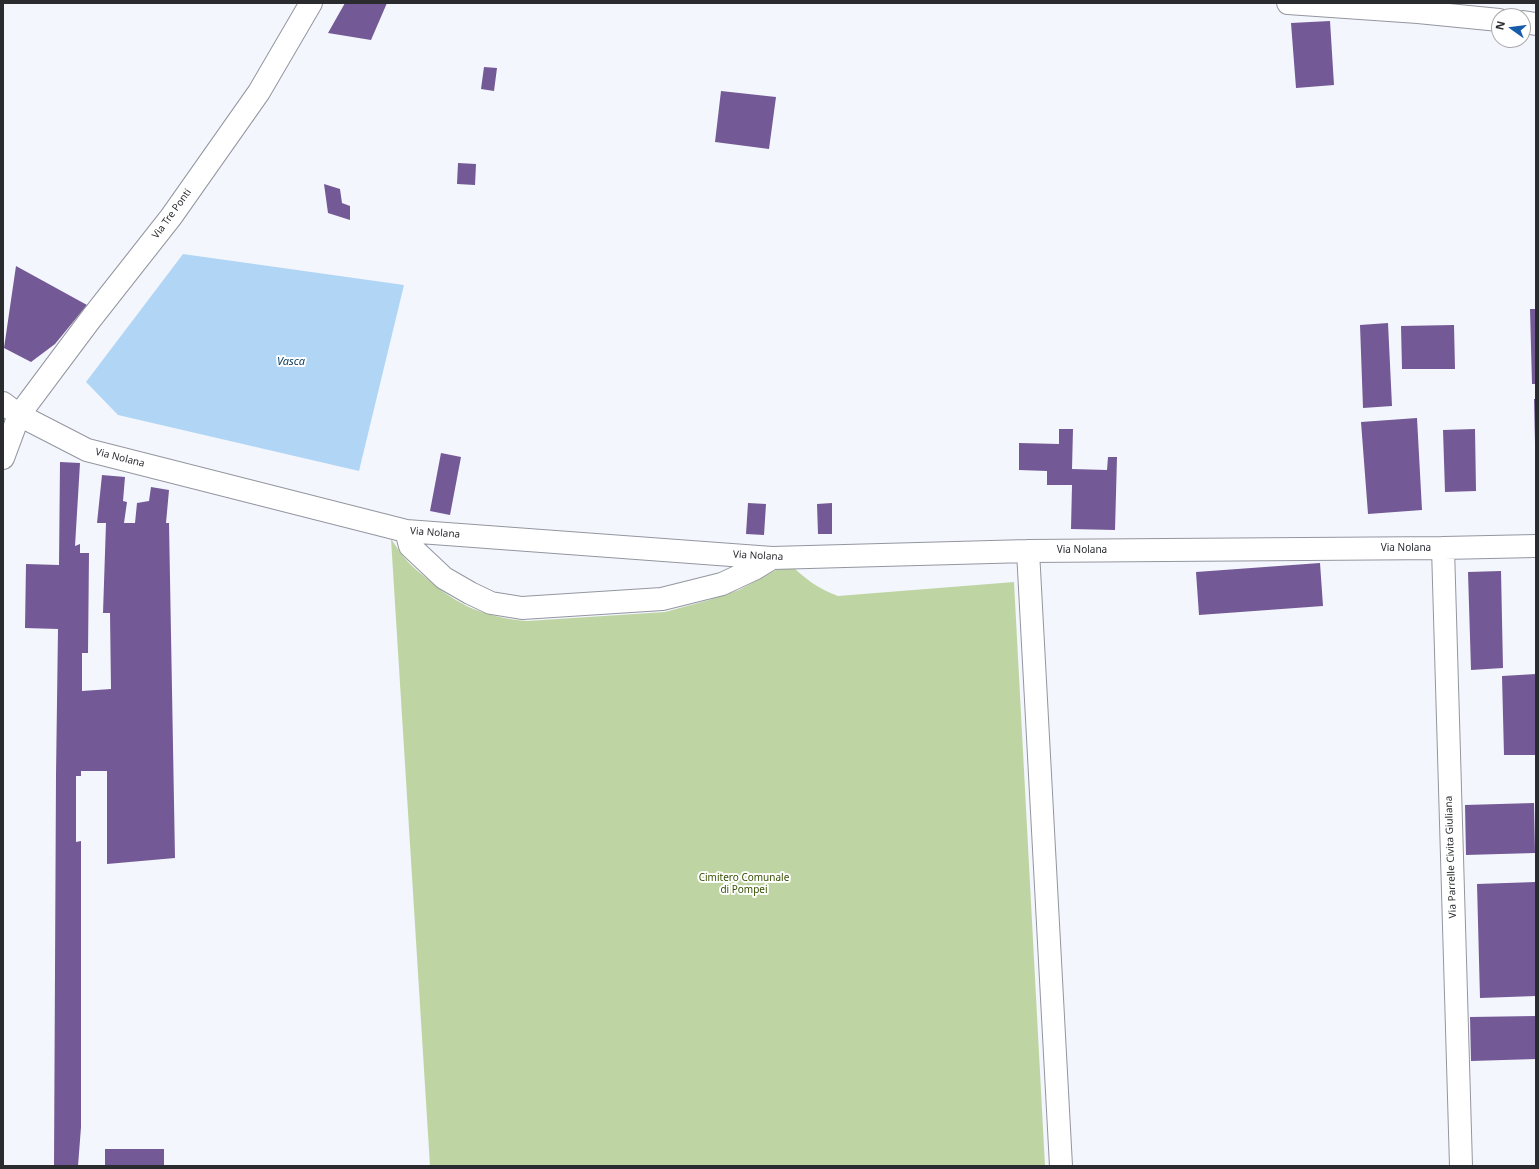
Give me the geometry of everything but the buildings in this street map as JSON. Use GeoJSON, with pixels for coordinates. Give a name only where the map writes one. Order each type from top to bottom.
{"type":"FeatureCollection","features":[{"type":"Feature","properties":{"kind":"street","name":"Via Tre Ponti"},"geometry":{"type":"LineString","coordinates":[[3,458],[11,409],[90,320],[176,211],[259,92],[311,3]]}},
{"type":"Feature","properties":{"kind":"street"},"geometry":{"type":"LineString","coordinates":[[1288,3],[1419,7],[1491,19]]}},
{"type":"Feature","properties":{"kind":"street","name":"Via Nolana"},"geometry":{"type":"LineString","coordinates":[[11,409],[87,450],[406,531],[772,558],[1028,551],[1536,546]]}},
{"type":"Feature","properties":{"kind":"street"},"geometry":{"type":"LineString","coordinates":[[406,531],[410,546],[444,578],[491,603],[522,608],[662,599],[722,584],[754,569],[772,558]]}},
{"type":"Feature","properties":{"kind":"street","name":"Via Parrelle Civita Giuliana"},"geometry":{"type":"LineString","coordinates":[[1443,548],[1461,1166]]}},
{"type":"Feature","properties":{"kind":"street"},"geometry":{"type":"LineString","coordinates":[[1028,551],[1061,1166]]}},
{"type":"Feature","properties":{"kind":"green space","name":"Cimitero Comunale di Pompei"},"geometry":{"type":"Polygon","coordinates":[[[391,539],[413,567],[437,587],[460,603],[498,617],[527,621],[665,612],[739,590],[789,563],[800,574],[824,590],[838,596],[1014,582],[1045,1166],[430,1166],[391,539]]]}},
{"type":"Feature","properties":{"kind":"water","name":"Vasca"},"geometry":{"type":"Polygon","coordinates":[[[183,254],[404,285],[359,471],[118,415],[86,382],[183,254]]]}}]}
